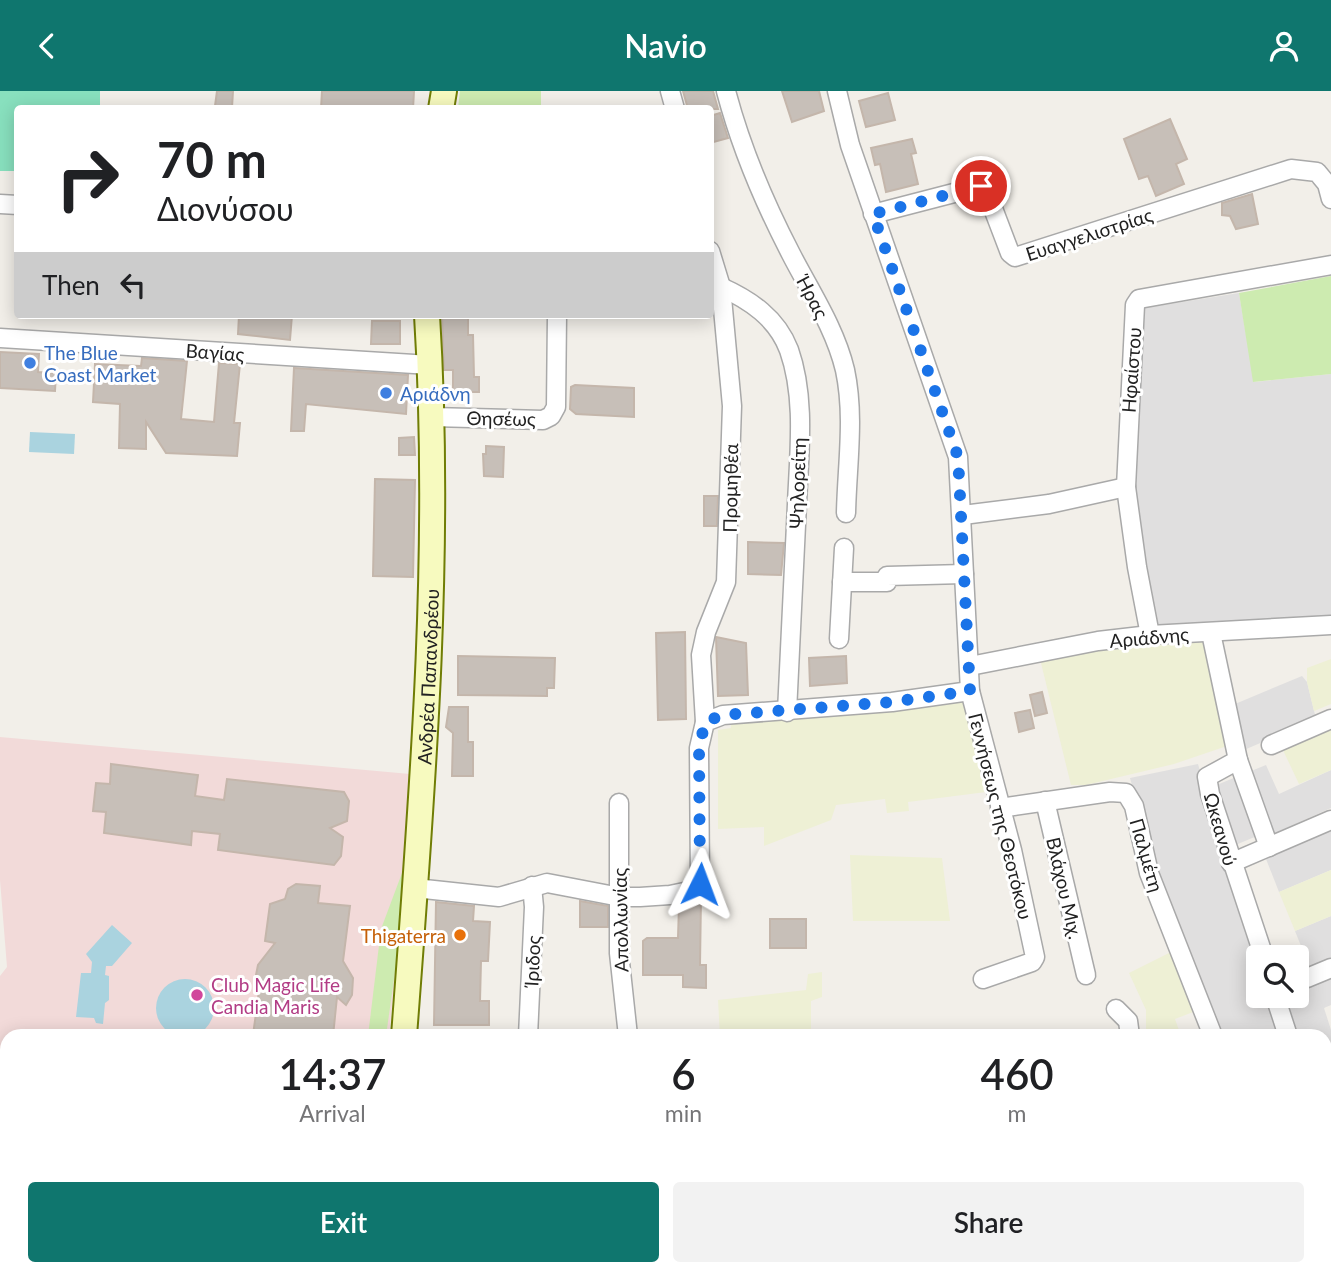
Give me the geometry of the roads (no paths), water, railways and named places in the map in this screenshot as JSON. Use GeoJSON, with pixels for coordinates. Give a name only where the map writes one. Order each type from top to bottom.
{"type":"FeatureCollection","features":[{"type":"Feature","properties":{"kind":"main road","name":"Ανδρέα Παπανδρέου"},"geometry":{"type":"LineString","coordinates":[[405,1029],[428,646],[432,417],[427,319]]}},
{"type":"Feature","properties":{"kind":"street","name":"Ήρας"},"geometry":{"type":"LineString","coordinates":[[726,91],[750,168],[779,231],[821,307],[845,369],[851,416],[846,513]]}},
{"type":"Feature","properties":{"kind":"street","name":"Γεννήσεως της Θεοτόκου"},"geometry":{"type":"LineString","coordinates":[[837,91],[873,214],[958,457],[970,691],[1012,850],[1035,957],[1032,962],[983,979]]}},
{"type":"Feature","properties":{"kind":"street","name":"Ευαγγελιστρίας"},"geometry":{"type":"LineString","coordinates":[[873,214],[981,186],[1010,253],[1015,257],[1291,169],[1317,172],[1327,184],[1331,199]]}},
{"type":"Feature","properties":{"kind":"street","name":"Προμηθέα"},"geometry":{"type":"LineString","coordinates":[[620,897],[670,895],[689,891],[700,884],[699,748],[705,722],[701,655],[706,632],[726,582],[729,552],[732,406],[721,287],[714,264]]}},
{"type":"Feature","properties":{"kind":"street","name":"Ηφαίστου"},"geometry":{"type":"LineString","coordinates":[[1150,635],[1126,487],[1135,305],[1139,299],[1331,265]]}},
{"type":"Feature","properties":{"kind":"street","name":"Ψηλορείτη"},"geometry":{"type":"LineString","coordinates":[[721,287],[745,297],[775,326],[788,349],[794,375],[799,449],[788,712]]}},
{"type":"Feature","properties":{"kind":"street","name":"Θησέως"},"geometry":{"type":"LineString","coordinates":[[432,417],[543,420],[551,416],[556,407],[557,319]]}},
{"type":"Feature","properties":{"kind":"street","name":"Βαγίας"},"geometry":{"type":"LineString","coordinates":[[0,338],[430,366]]}},
{"type":"Feature","properties":{"kind":"street"},"geometry":{"type":"LineString","coordinates":[[963,515],[1049,504],[1126,487]]}},
{"type":"Feature","properties":{"kind":"street"},"geometry":{"type":"LineString","coordinates":[[839,639],[844,548]]}},
{"type":"Feature","properties":{"kind":"street"},"geometry":{"type":"LineString","coordinates":[[842,582],[887,582],[887,576],[964,574]]}},
{"type":"Feature","properties":{"kind":"street","name":"Αριάδνης"},"geometry":{"type":"LineString","coordinates":[[970,666],[1150,635],[1331,625]]}},
{"type":"Feature","properties":{"kind":"street"},"geometry":{"type":"LineString","coordinates":[[1211,633],[1238,759],[1269,847]]}},
{"type":"Feature","properties":{"kind":"street"},"geometry":{"type":"LineString","coordinates":[[705,722],[723,715],[892,702],[970,691]]}},
{"type":"Feature","properties":{"kind":"street"},"geometry":{"type":"LineString","coordinates":[[1271,745],[1331,719]]}},
{"type":"Feature","properties":{"kind":"street","name":"Ωκεανού"},"geometry":{"type":"LineString","coordinates":[[1238,759],[1207,778],[1231,863],[1260,945]]}},
{"type":"Feature","properties":{"kind":"street","name":"Παλμέτη"},"geometry":{"type":"LineString","coordinates":[[1000,808],[1110,792],[1126,793],[1134,806],[1149,873],[1210,1029]]}},
{"type":"Feature","properties":{"kind":"street","name":"Βλάχου Μιχ."},"geometry":{"type":"LineString","coordinates":[[1045,801],[1086,975]]}},
{"type":"Feature","properties":{"kind":"street","name":"Απολλωνίας"},"geometry":{"type":"LineString","coordinates":[[619,803],[619,953],[627,1029]]}},
{"type":"Feature","properties":{"kind":"street"},"geometry":{"type":"LineString","coordinates":[[1231,863],[1331,820]]}},
{"type":"Feature","properties":{"kind":"street"},"geometry":{"type":"LineString","coordinates":[[415,888],[499,897],[532,886],[561,884],[620,897]]}},
{"type":"Feature","properties":{"kind":"street","name":"Ίριδος"},"geometry":{"type":"LineString","coordinates":[[528,1029],[534,907],[532,886]]}},
{"type":"Feature","properties":{"kind":"street"},"geometry":{"type":"LineString","coordinates":[[1309,977],[1331,968]]}},
{"type":"Feature","properties":{"kind":"street"},"geometry":{"type":"LineString","coordinates":[[1279,1008],[1286,1029]]}},
{"type":"Feature","properties":{"kind":"street"},"geometry":{"type":"LineString","coordinates":[[1116,1009],[1128,1021],[1129,1029]]}},
{"type":"Feature","properties":{"kind":"water"},"geometry":{"type":"Polygon","coordinates":[[[30,432],[75,434],[74,454],[29,452],[30,432]]]}},
{"type":"Feature","properties":{"kind":"water"},"geometry":{"type":"Polygon","coordinates":[[[112,925],[132,943],[112,966],[106,966],[105,975],[109,976],[109,1000],[105,1003],[103,1024],[96,1023],[94,1018],[76,1017],[81,973],[91,973],[92,962],[86,954],[112,925]]]}},
{"type":"Feature","properties":{"kind":"water"},"geometry":{"type":"Polygon","coordinates":[[[174,981],[196,981],[209,992],[213,1002],[212,1019],[204,1029],[166,1029],[158,1019],[158,997],[174,981]]]}},
{"type":"Feature","properties":{"kind":"place","name":"The Blue Coast Market"},"geometry":{"type":"Point","coordinates":[30,363]}},
{"type":"Feature","properties":{"kind":"place","name":"Αριάδνη"},"geometry":{"type":"Point","coordinates":[386,393]}},
{"type":"Feature","properties":{"kind":"place","name":"Thigaterra"},"geometry":{"type":"Point","coordinates":[460,935]}},
{"type":"Feature","properties":{"kind":"place","name":"Club Magic Life Candia Maris"},"geometry":{"type":"Point","coordinates":[197,995]}}]}
